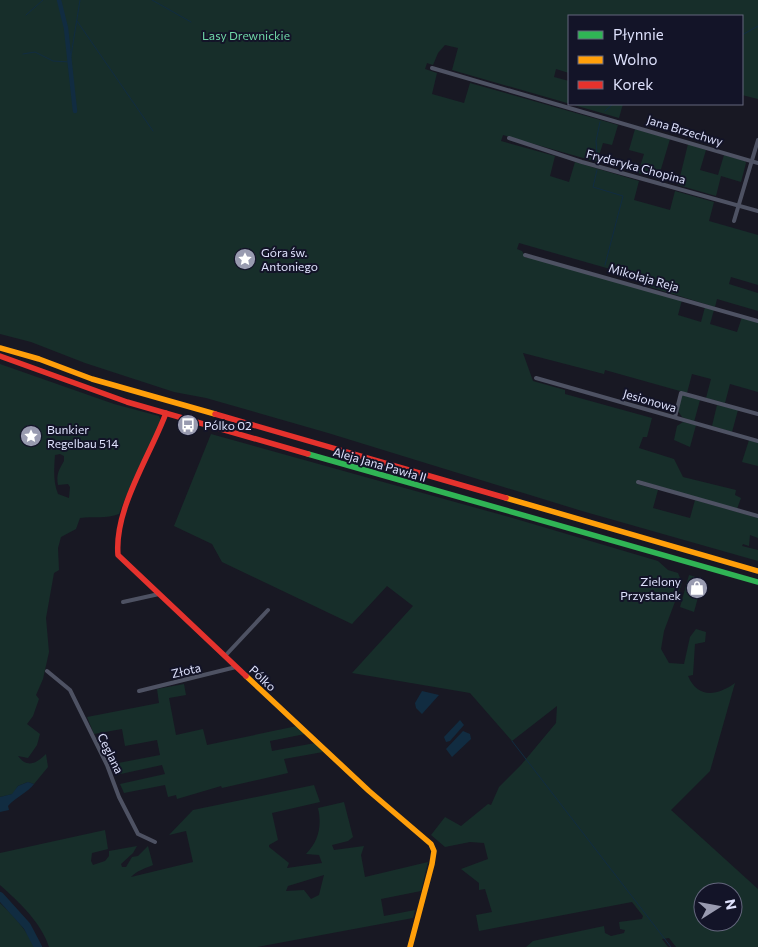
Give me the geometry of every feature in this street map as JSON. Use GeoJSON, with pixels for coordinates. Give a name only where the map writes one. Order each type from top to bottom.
{"type":"FeatureCollection","features":[{"type":"Feature","properties":{"kind":"main road","name":"Aleja Jana Pawła II"},"geometry":{"type":"LineString","coordinates":[[0,348],[39,359],[92,379],[758,571]]}},
{"type":"Feature","properties":{"kind":"main road","name":"Aleja Jana Pawła II"},"geometry":{"type":"LineString","coordinates":[[0,356],[127,402],[758,582]]}},
{"type":"Feature","properties":{"kind":"main road","name":"Pólko"},"geometry":{"type":"LineString","coordinates":[[166,413],[160,434],[129,498],[116,550],[118,555],[236,667],[432,847],[432,864],[410,947]]}},
{"type":"Feature","properties":{"kind":"street","name":"Jana Brzechwy"},"geometry":{"type":"LineString","coordinates":[[432,68],[758,163]]}},
{"type":"Feature","properties":{"kind":"street","name":"Fryderyka Chopina"},"geometry":{"type":"LineString","coordinates":[[509,138],[582,162],[758,211]]}},
{"type":"Feature","properties":{"kind":"street"},"geometry":{"type":"LineString","coordinates":[[734,221],[758,140]]}},
{"type":"Feature","properties":{"kind":"street","name":"Mikołaja Reja"},"geometry":{"type":"LineString","coordinates":[[524,255],[758,321]]}},
{"type":"Feature","properties":{"kind":"street","name":"Jesionowa"},"geometry":{"type":"LineString","coordinates":[[536,378],[758,441]]}},
{"type":"Feature","properties":{"kind":"street"},"geometry":{"type":"LineString","coordinates":[[675,417],[681,393],[758,414]]}},
{"type":"Feature","properties":{"kind":"street"},"geometry":{"type":"LineString","coordinates":[[638,482],[758,516]]}},
{"type":"Feature","properties":{"kind":"street"},"geometry":{"type":"LineString","coordinates":[[123,602],[159,594]]}},
{"type":"Feature","properties":{"kind":"street"},"geometry":{"type":"LineString","coordinates":[[225,656],[268,610]]}},
{"type":"Feature","properties":{"kind":"street","name":"Złota"},"geometry":{"type":"LineString","coordinates":[[139,691],[236,667]]}},
{"type":"Feature","properties":{"kind":"street","name":"Ceglana"},"geometry":{"type":"LineString","coordinates":[[47,672],[70,690],[138,834],[155,842]]}},
{"type":"Feature","properties":{"kind":"green space","name":"Lasy Drewnickie"},"geometry":{"type":"Polygon","coordinates":[[[0,0],[758,0],[758,99],[743,95],[743,15],[568,15],[568,73],[556,69],[554,77],[568,81],[568,104],[452,70],[458,48],[445,45],[438,53],[433,65],[427,63],[425,69],[437,73],[432,94],[464,103],[470,83],[618,125],[612,145],[603,143],[597,162],[503,135],[501,141],[555,156],[550,176],[569,182],[575,162],[639,181],[634,200],[670,210],[675,191],[714,202],[709,221],[758,235],[758,285],[731,277],[729,284],[758,293],[758,311],[717,299],[715,307],[650,287],[652,281],[519,243],[517,249],[522,251],[526,258],[533,258],[682,300],[678,315],[701,322],[705,307],[714,310],[710,324],[737,332],[742,317],[758,322],[758,392],[730,384],[725,403],[706,398],[711,379],[692,374],[687,393],[605,370],[604,374],[523,353],[533,381],[565,390],[565,394],[652,418],[647,437],[643,437],[639,448],[674,459],[683,477],[736,490],[735,495],[741,498],[737,509],[638,480],[637,484],[658,490],[653,508],[690,518],[695,500],[758,518],[758,538],[750,535],[749,546],[743,544],[742,546],[758,550],[758,561],[582,511],[328,433],[206,398],[174,392],[85,363],[31,342],[0,334],[0,0]]]}},
{"type":"Feature","properties":{"kind":"green space"},"geometry":{"type":"Polygon","coordinates":[[[574,105],[623,105],[619,118],[574,105]]]}},
{"type":"Feature","properties":{"kind":"green space"},"geometry":{"type":"Polygon","coordinates":[[[635,129],[670,139],[658,179],[638,173],[644,154],[629,150],[635,129]]]}},
{"type":"Feature","properties":{"kind":"green space"},"geometry":{"type":"Polygon","coordinates":[[[688,144],[706,150],[700,170],[718,175],[724,155],[745,161],[741,182],[721,176],[716,196],[678,185],[688,144]]]}},
{"type":"Feature","properties":{"kind":"green space"},"geometry":{"type":"Polygon","coordinates":[[[0,364],[114,404],[159,416],[161,421],[152,445],[119,514],[80,518],[76,529],[61,537],[58,548],[59,570],[54,573],[46,618],[49,652],[43,679],[36,695],[39,699],[33,716],[27,724],[40,734],[37,745],[28,758],[18,756],[25,762],[32,763],[46,754],[48,767],[34,784],[28,782],[18,786],[13,794],[0,797],[0,364]],[[60,454],[55,455],[56,489],[58,494],[69,498],[70,487],[68,484],[58,485],[57,481],[64,456],[60,454]]]}},
{"type":"Feature","properties":{"kind":"green space"},"geometry":{"type":"Polygon","coordinates":[[[682,395],[700,400],[694,422],[682,417],[678,411],[682,395]]]}},
{"type":"Feature","properties":{"kind":"green space"},"geometry":{"type":"Polygon","coordinates":[[[717,405],[738,410],[732,432],[712,426],[717,405]]]}},
{"type":"Feature","properties":{"kind":"green space"},"geometry":{"type":"Polygon","coordinates":[[[683,422],[696,425],[690,447],[674,440],[677,426],[683,422]]]}},
{"type":"Feature","properties":{"kind":"green space"},"geometry":{"type":"Polygon","coordinates":[[[211,434],[516,519],[658,561],[668,570],[678,573],[682,583],[664,631],[661,649],[669,663],[684,664],[690,637],[696,629],[706,632],[705,642],[695,644],[693,675],[688,676],[697,689],[708,693],[721,691],[735,683],[710,771],[671,810],[758,889],[758,947],[676,947],[669,938],[662,939],[668,947],[526,947],[533,941],[604,926],[605,933],[611,936],[624,933],[625,930],[620,929],[619,922],[642,919],[643,916],[632,902],[479,931],[476,915],[492,912],[485,889],[479,890],[479,883],[461,869],[488,859],[484,843],[470,842],[445,847],[431,835],[445,817],[461,826],[488,804],[491,805],[499,787],[521,765],[556,723],[557,706],[512,741],[470,693],[352,673],[413,606],[387,586],[352,624],[222,562],[212,544],[174,526],[211,434]]]}},
{"type":"Feature","properties":{"kind":"green space"},"geometry":{"type":"Polygon","coordinates":[[[749,440],[758,443],[758,466],[742,462],[749,440]]]}},
{"type":"Feature","properties":{"kind":"green space"},"geometry":{"type":"Polygon","coordinates":[[[689,575],[703,579],[694,612],[680,607],[689,575]]]}},
{"type":"Feature","properties":{"kind":"green space"},"geometry":{"type":"Polygon","coordinates":[[[184,684],[186,695],[169,698],[176,735],[203,729],[207,745],[297,726],[305,734],[270,741],[272,751],[315,743],[323,752],[284,759],[288,773],[222,788],[221,786],[177,799],[176,795],[168,797],[165,785],[124,793],[120,784],[165,774],[162,765],[116,775],[113,764],[160,755],[157,740],[125,746],[122,729],[94,734],[87,717],[159,703],[157,689],[184,684]]]}},
{"type":"Feature","properties":{"kind":"green space"},"geometry":{"type":"Polygon","coordinates":[[[314,785],[320,802],[272,813],[278,840],[269,845],[269,847],[289,863],[287,868],[322,863],[319,855],[306,854],[317,838],[320,821],[318,808],[344,802],[353,837],[348,841],[332,845],[334,850],[364,846],[361,855],[365,877],[428,862],[421,891],[381,899],[384,916],[415,910],[413,918],[257,947],[49,947],[35,921],[22,905],[0,885],[0,853],[105,830],[108,849],[92,853],[91,861],[93,865],[105,861],[109,856],[109,851],[137,846],[133,853],[121,864],[122,867],[126,867],[132,857],[138,856],[148,846],[153,865],[138,871],[131,877],[193,862],[186,831],[169,835],[193,810],[314,785]],[[324,875],[288,886],[286,891],[304,890],[311,899],[319,895],[324,875]]]}},
{"type":"Feature","properties":{"kind":"green space"},"geometry":{"type":"Polygon","coordinates":[[[0,903],[19,923],[34,947],[0,947],[0,903]]]}},
{"type":"Feature","properties":{"kind":"water"},"geometry":{"type":"Polygon","coordinates":[[[422,691],[439,695],[422,714],[416,708],[415,703],[422,691]]]}},
{"type":"Feature","properties":{"kind":"water"},"geometry":{"type":"Polygon","coordinates":[[[460,720],[464,725],[450,741],[446,742],[444,737],[460,720]]]}},
{"type":"Feature","properties":{"kind":"water"},"geometry":{"type":"Polygon","coordinates":[[[463,731],[470,734],[471,739],[452,757],[446,749],[463,731]]]}},
{"type":"Feature","properties":{"kind":"water"},"geometry":{"type":"Polygon","coordinates":[[[28,782],[34,784],[8,806],[9,810],[0,812],[0,797],[12,794],[18,786],[28,782]]]}},
{"type":"Feature","properties":{"kind":"waterway"},"geometry":{"type":"LineString","coordinates":[[26,15],[43,0]]}},
{"type":"Feature","properties":{"kind":"waterway"},"geometry":{"type":"LineString","coordinates":[[59,0],[66,28],[75,111]]}},
{"type":"Feature","properties":{"kind":"waterway"},"geometry":{"type":"LineString","coordinates":[[23,54],[35,52],[53,61],[70,62],[80,0]]}},
{"type":"Feature","properties":{"kind":"waterway"},"geometry":{"type":"LineString","coordinates":[[152,0],[191,22]]}},
{"type":"Feature","properties":{"kind":"waterway"},"geometry":{"type":"LineString","coordinates":[[77,21],[153,131]]}},
{"type":"Feature","properties":{"kind":"waterway"},"geometry":{"type":"LineString","coordinates":[[743,34],[758,26]]}},
{"type":"Feature","properties":{"kind":"waterway"},"geometry":{"type":"LineString","coordinates":[[605,111],[612,105]]}},
{"type":"Feature","properties":{"kind":"waterway"},"geometry":{"type":"LineString","coordinates":[[597,154],[596,141],[600,122]]}},
{"type":"Feature","properties":{"kind":"waterway"},"geometry":{"type":"LineString","coordinates":[[597,170],[593,187],[623,196],[605,265]]}},
{"type":"Feature","properties":{"kind":"waterway"},"geometry":{"type":"LineString","coordinates":[[512,741],[671,947]]}},
{"type":"Feature","properties":{"kind":"waterway"},"geometry":{"type":"LineString","coordinates":[[0,896],[27,926],[38,947]]}},
{"type":"Feature","properties":{"kind":"traffic: fast"},"geometry":{"type":"LineString","coordinates":[[308,454],[758,582]]}},
{"type":"Feature","properties":{"kind":"traffic: slow"},"geometry":{"type":"LineString","coordinates":[[0,348],[39,359],[92,379],[215,414]]}},
{"type":"Feature","properties":{"kind":"traffic: slow"},"geometry":{"type":"LineString","coordinates":[[506,498],[758,571]]}},
{"type":"Feature","properties":{"kind":"traffic: slow"},"geometry":{"type":"LineString","coordinates":[[246,676],[369,791],[431,844],[434,851],[432,864],[410,947]]}},
{"type":"Feature","properties":{"kind":"traffic: jam"},"geometry":{"type":"LineString","coordinates":[[0,356],[127,402],[308,454]]}},
{"type":"Feature","properties":{"kind":"traffic: jam"},"geometry":{"type":"LineString","coordinates":[[166,413],[127,501],[118,537],[118,555],[246,676]]}},
{"type":"Feature","properties":{"kind":"traffic: jam"},"geometry":{"type":"LineString","coordinates":[[215,414],[506,498]]}},
{"type":"Feature","properties":{"kind":"place","name":"Góra św. Antoniego"},"geometry":{"type":"Point","coordinates":[245,259]}},
{"type":"Feature","properties":{"kind":"place","name":"Pólko 02"},"geometry":{"type":"Point","coordinates":[188,425]}},
{"type":"Feature","properties":{"kind":"place","name":"Bunkier Regelbau 514"},"geometry":{"type":"Point","coordinates":[31,436]}},
{"type":"Feature","properties":{"kind":"place","name":"Zielony Przystanek"},"geometry":{"type":"Point","coordinates":[697,588]}}]}
